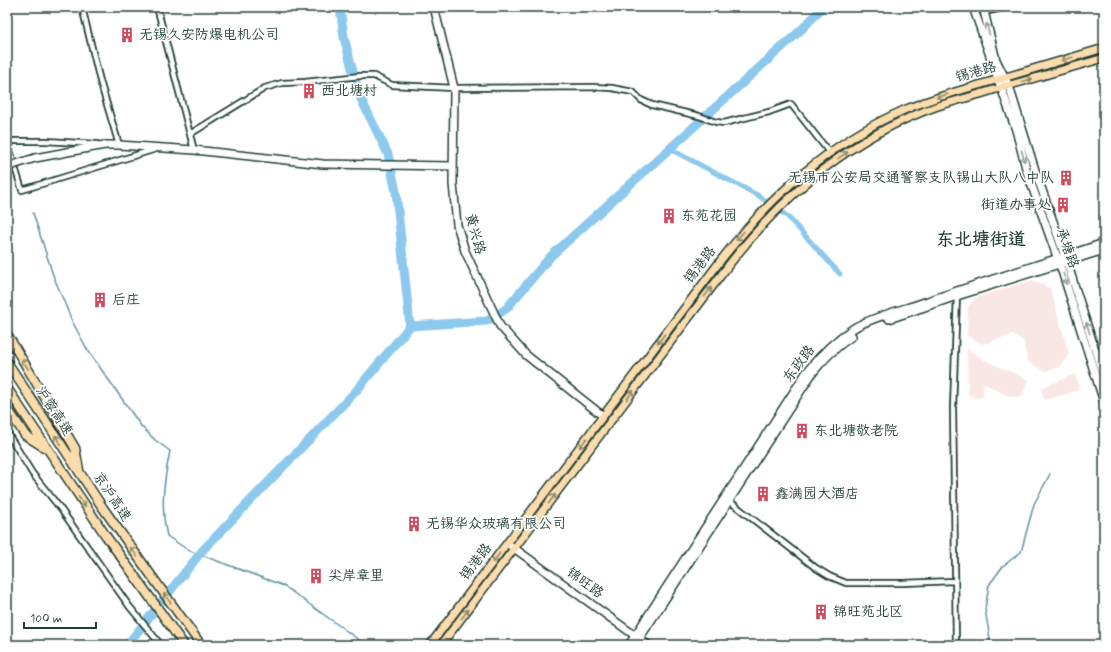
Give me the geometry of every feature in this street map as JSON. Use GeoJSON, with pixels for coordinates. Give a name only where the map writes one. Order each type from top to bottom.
{"type":"FeatureCollection","features":[{"type":"Feature","properties":{"kind":"highway","name":"京沪高速"},"geometry":{"type":"LineString","coordinates":[[7,334],[75,448],[79,473],[154,581],[201,645]]}},
{"type":"Feature","properties":{"kind":"highway","name":"沪蓉高速"},"geometry":{"type":"LineString","coordinates":[[7,362],[79,473]]}},
{"type":"Feature","properties":{"kind":"highway","name":"沪蓉高速"},"geometry":{"type":"LineString","coordinates":[[7,388],[47,449]]}},
{"type":"Feature","properties":{"kind":"highway","name":"京沪高速"},"geometry":{"type":"LineString","coordinates":[[7,408],[25,434],[47,449],[145,592],[184,645]]}},
{"type":"Feature","properties":{"kind":"main road","name":"锡港路"},"geometry":{"type":"LineString","coordinates":[[430,645],[721,260],[773,199],[788,185],[829,152],[856,135],[903,111],[932,99],[1104,48]]}},
{"type":"Feature","properties":{"kind":"main road","name":"锡港路"},"geometry":{"type":"LineString","coordinates":[[441,645],[728,266],[773,213],[811,178],[861,143],[906,119],[935,107],[1104,58]]}},
{"type":"Feature","properties":{"kind":"street"},"geometry":{"type":"LineString","coordinates":[[82,7],[100,81],[119,145]]}},
{"type":"Feature","properties":{"kind":"street"},"geometry":{"type":"LineString","coordinates":[[157,7],[194,150]]}},
{"type":"Feature","properties":{"kind":"street","name":"黄兴路"},"geometry":{"type":"LineString","coordinates":[[434,7],[454,88],[453,184],[457,225],[465,252],[500,326],[526,355],[603,416]]}},
{"type":"Feature","properties":{"kind":"street"},"geometry":{"type":"LineString","coordinates":[[973,7],[1001,78]]}},
{"type":"Feature","properties":{"kind":"street"},"geometry":{"type":"LineString","coordinates":[[1001,78],[983,10],[1007,7]]}},
{"type":"Feature","properties":{"kind":"street"},"geometry":{"type":"LineString","coordinates":[[190,134],[266,88],[282,83],[374,76],[392,85],[454,88],[612,88],[633,92],[642,100],[652,105],[724,123],[769,112],[791,104],[829,152]]}},
{"type":"Feature","properties":{"kind":"street","name":"承塘路"},"geometry":{"type":"LineString","coordinates":[[1001,78],[1005,87],[1027,172],[1062,261],[1104,378]]}},
{"type":"Feature","properties":{"kind":"street"},"geometry":{"type":"LineString","coordinates":[[159,148],[22,190],[7,141],[46,141],[194,150],[323,164],[453,166]]}},
{"type":"Feature","properties":{"kind":"street"},"geometry":{"type":"LineString","coordinates":[[7,167],[35,158],[105,145]]}},
{"type":"Feature","properties":{"kind":"street","name":"东政路"},"geometry":{"type":"LineString","coordinates":[[1062,261],[1104,243]]}},
{"type":"Feature","properties":{"kind":"street","name":"东政路"},"geometry":{"type":"LineString","coordinates":[[629,645],[637,637],[811,375],[833,349],[858,331],[957,293],[1062,261],[1104,250]]}},
{"type":"Feature","properties":{"kind":"street","name":"承塘路"},"geometry":{"type":"LineString","coordinates":[[1062,261],[1104,402]]}},
{"type":"Feature","properties":{"kind":"street"},"geometry":{"type":"LineString","coordinates":[[956,645],[952,408],[957,293]]}},
{"type":"Feature","properties":{"kind":"street"},"geometry":{"type":"LineString","coordinates":[[7,432],[9,441],[32,473],[60,508],[138,617],[161,645]]}},
{"type":"Feature","properties":{"kind":"street"},"geometry":{"type":"LineString","coordinates":[[727,500],[816,568],[829,576],[846,583],[954,581]]}},
{"type":"Feature","properties":{"kind":"street","name":"锦旺路"},"geometry":{"type":"LineString","coordinates":[[507,543],[648,645]]}},
{"type":"Feature","properties":{"kind":"street","name":"东政路"},"geometry":{"type":"LineString","coordinates":[[635,645],[637,637]]}},
{"type":"Feature","properties":{"kind":"shaded area"},"geometry":{"type":"Polygon","coordinates":[[[1032,280],[1050,288],[1069,354],[1060,367],[1045,371],[1028,362],[1023,340],[1012,335],[983,344],[967,336],[968,307],[975,298],[1032,280]]]}},
{"type":"Feature","properties":{"kind":"shaded area"},"geometry":{"type":"Polygon","coordinates":[[[967,349],[984,360],[1029,380],[1021,397],[1009,396],[983,383],[983,397],[976,398],[968,394],[967,349]]]}},
{"type":"Feature","properties":{"kind":"shaded area"},"geometry":{"type":"Polygon","coordinates":[[[1075,374],[1079,385],[1077,391],[1044,400],[1041,388],[1075,374]]]}},
{"type":"Feature","properties":{"kind":"waterway"},"geometry":{"type":"LineString","coordinates":[[340,7],[344,37],[359,95],[388,154],[396,192],[410,326]]}},
{"type":"Feature","properties":{"kind":"waterway"},"geometry":{"type":"LineString","coordinates":[[127,645],[202,551],[356,391],[410,326],[487,321],[506,309],[551,256],[802,29],[823,7]]}},
{"type":"Feature","properties":{"kind":"waterway"},"geometry":{"type":"LineString","coordinates":[[670,149],[759,196],[787,216],[840,274]]}},
{"type":"Feature","properties":{"kind":"waterway"},"geometry":{"type":"LineString","coordinates":[[33,213],[53,275],[72,321],[87,349],[141,426],[155,440],[170,451],[163,503],[167,536],[188,550],[284,586],[366,645]]}},
{"type":"Feature","properties":{"kind":"waterway"},"geometry":{"type":"LineString","coordinates":[[991,645],[985,609],[989,585],[1003,566],[1021,552],[1034,504],[1050,474]]}},
{"type":"Feature","properties":{"kind":"place","name":"无锡久安防爆电机公司"},"geometry":{"type":"Point","coordinates":[127,35]}},
{"type":"Feature","properties":{"kind":"place","name":"西北塘村"},"geometry":{"type":"Point","coordinates":[309,91]}},
{"type":"Feature","properties":{"kind":"place","name":"无锡市公安局交通警察支队锡山大队八中队"},"geometry":{"type":"Point","coordinates":[1066,178]}},
{"type":"Feature","properties":{"kind":"place","name":"街道办事处"},"geometry":{"type":"Point","coordinates":[1063,205]}},
{"type":"Feature","properties":{"kind":"place","name":"东苑花园"},"geometry":{"type":"Point","coordinates":[669,216]}},
{"type":"Feature","properties":{"kind":"place","name":"后庄"},"geometry":{"type":"Point","coordinates":[100,300]}},
{"type":"Feature","properties":{"kind":"place","name":"东北塘敬老院"},"geometry":{"type":"Point","coordinates":[802,431]}},
{"type":"Feature","properties":{"kind":"place","name":"鑫满园大酒店"},"geometry":{"type":"Point","coordinates":[763,494]}},
{"type":"Feature","properties":{"kind":"place","name":"无锡华众玻璃有限公司"},"geometry":{"type":"Point","coordinates":[414,524]}},
{"type":"Feature","properties":{"kind":"place","name":"尖岸章里"},"geometry":{"type":"Point","coordinates":[316,576]}},
{"type":"Feature","properties":{"kind":"place","name":"锦旺苑北区"},"geometry":{"type":"Point","coordinates":[821,612]}},
{"type":"Feature","properties":{"kind":"district","name":"东北塘街道"},"geometry":{"type":"Point","coordinates":[981,240]}}]}
